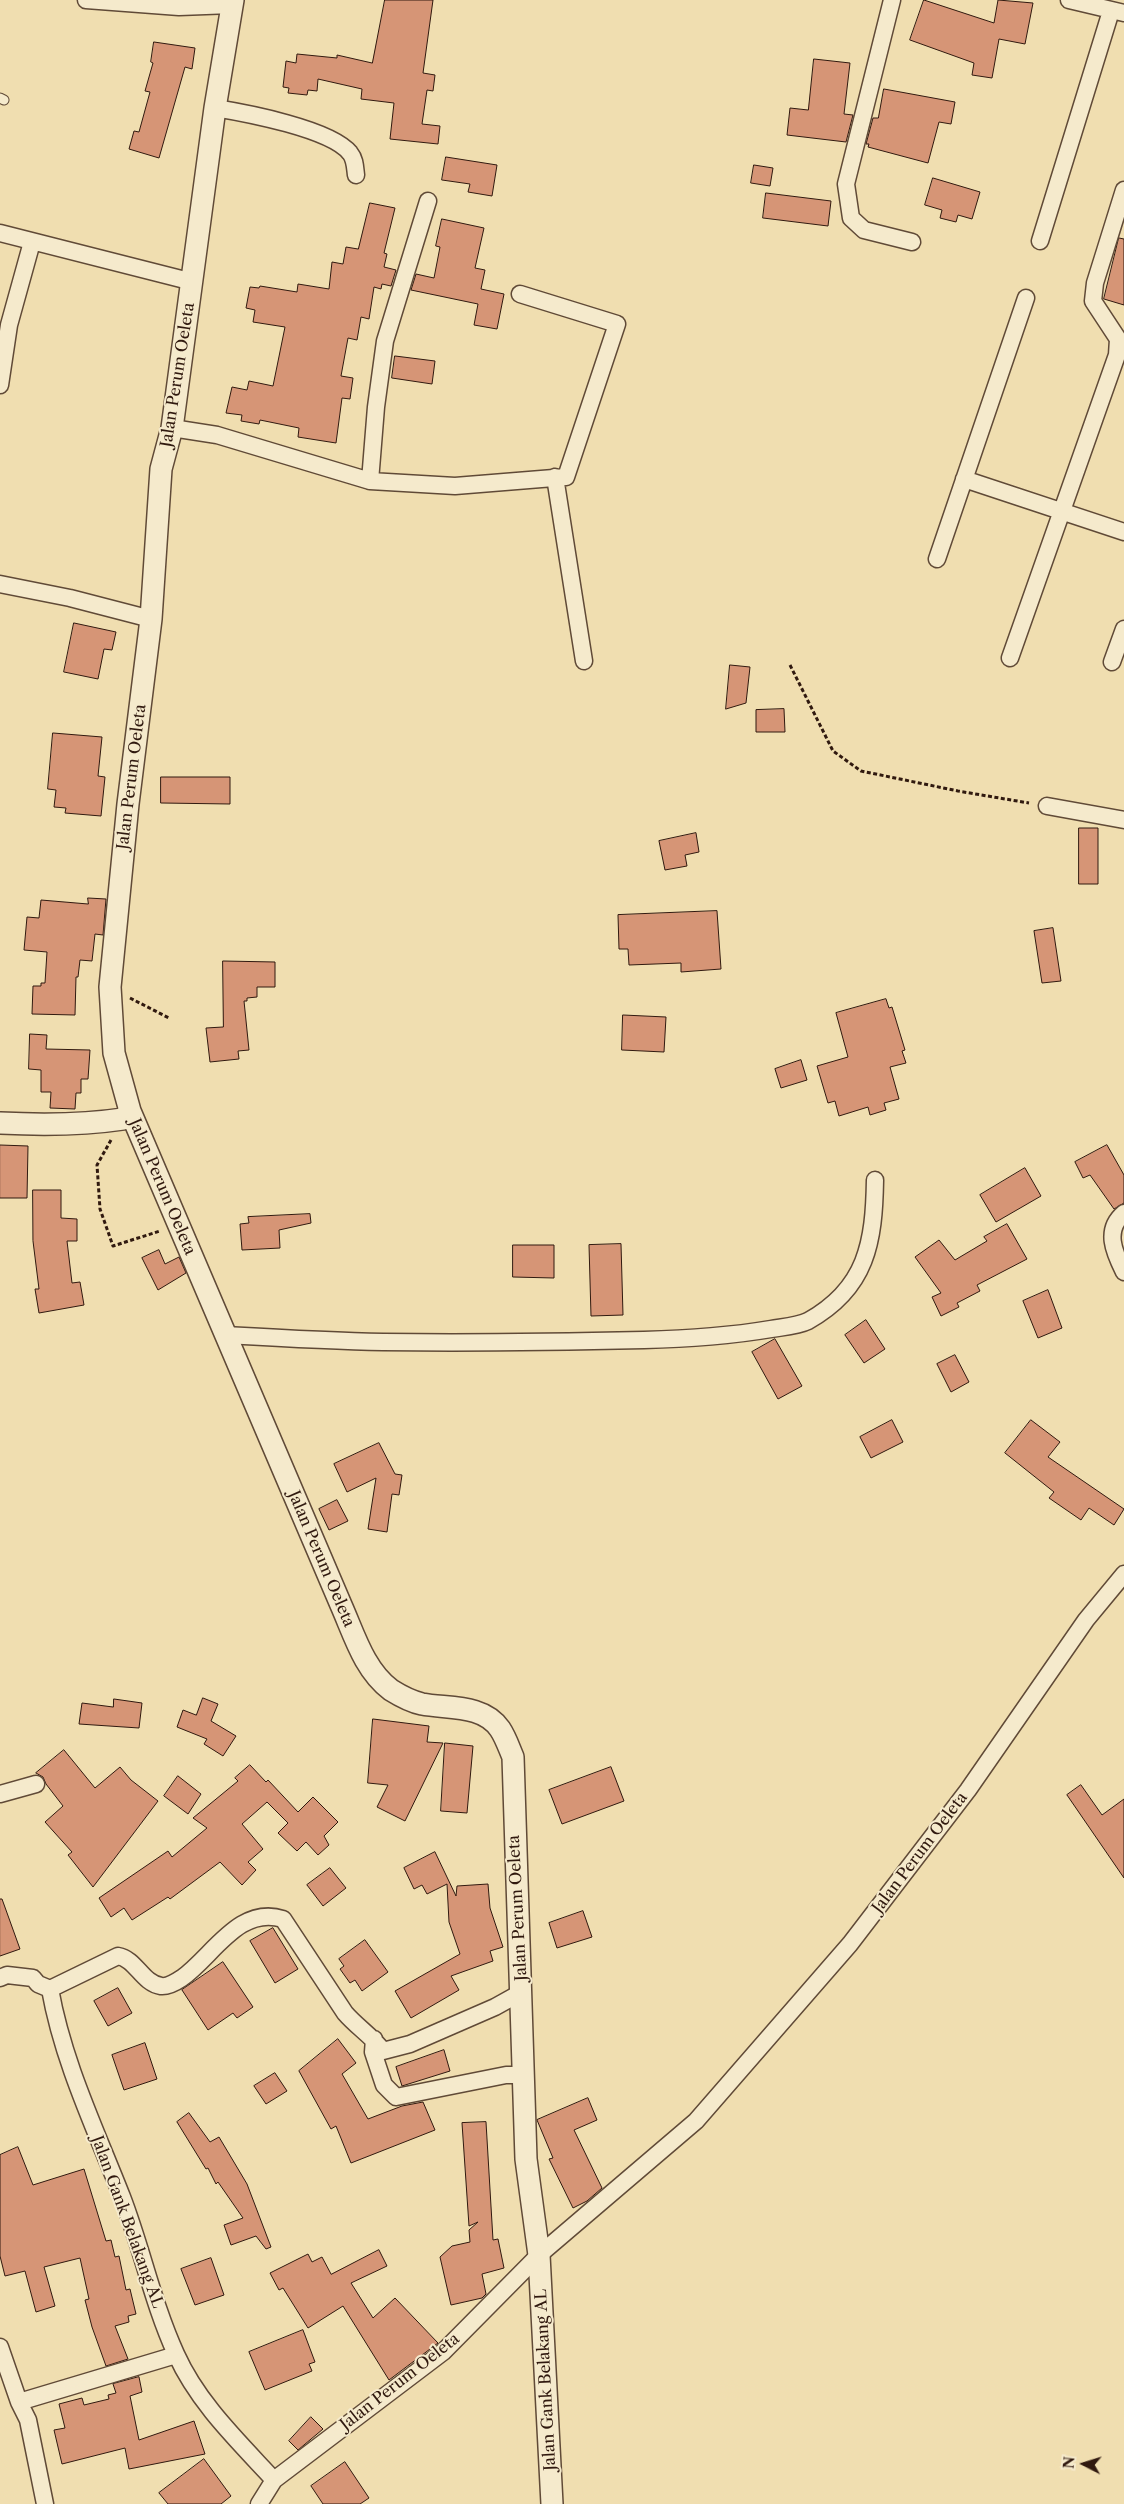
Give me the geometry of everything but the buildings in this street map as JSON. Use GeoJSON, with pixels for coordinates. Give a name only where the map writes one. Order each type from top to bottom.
{"type":"FeatureCollection","features":[{"type":"Feature","properties":{"kind":"street"},"geometry":{"type":"LineString","coordinates":[[86,0],[179,7],[232,3]]}},
{"type":"Feature","properties":{"kind":"street"},"geometry":{"type":"LineString","coordinates":[[892,0],[846,184],[850,218],[864,230],[912,242]]}},
{"type":"Feature","properties":{"kind":"street"},"geometry":{"type":"LineString","coordinates":[[1040,241],[1118,12],[1069,0]]}},
{"type":"Feature","properties":{"kind":"street","name":"Jalan Perum Oeleta"},"geometry":{"type":"LineString","coordinates":[[232,3],[215,108],[172,428],[161,469],[151,619],[128,804],[110,987],[114,1053],[127,1115],[179,1223],[340,1605],[372,1671],[392,1690],[421,1704],[450,1706],[479,1713],[499,1728],[513,1757],[514,1848],[522,1992],[522,2075],[526,2158],[540,2255]]}},
{"type":"Feature","properties":{"kind":"street"},"geometry":{"type":"LineString","coordinates":[[215,108],[275,119],[327,139],[350,153],[354,161],[356,175]]}},
{"type":"Feature","properties":{"kind":"street"},"geometry":{"type":"LineString","coordinates":[[1010,658],[1117,355],[1118,339],[1092,301],[1095,283],[1124,190]]}},
{"type":"Feature","properties":{"kind":"street"},"geometry":{"type":"LineString","coordinates":[[370,481],[376,407],[386,341],[428,201]]}},
{"type":"Feature","properties":{"kind":"street"},"geometry":{"type":"LineString","coordinates":[[0,234],[193,282]]}},
{"type":"Feature","properties":{"kind":"street"},"geometry":{"type":"LineString","coordinates":[[0,385],[9,325],[32,242]]}},
{"type":"Feature","properties":{"kind":"street"},"geometry":{"type":"LineString","coordinates":[[172,428],[217,435],[370,481],[455,486],[566,477],[617,324],[520,294]]}},
{"type":"Feature","properties":{"kind":"street"},"geometry":{"type":"LineString","coordinates":[[937,559],[1026,298]]}},
{"type":"Feature","properties":{"kind":"street"},"geometry":{"type":"LineString","coordinates":[[556,477],[584,661]]}},
{"type":"Feature","properties":{"kind":"street"},"geometry":{"type":"LineString","coordinates":[[964,479],[1124,532]]}},
{"type":"Feature","properties":{"kind":"street"},"geometry":{"type":"LineString","coordinates":[[0,584],[40,594],[70,598],[151,619]]}},
{"type":"Feature","properties":{"kind":"street"},"geometry":{"type":"LineString","coordinates":[[1112,662],[1124,629]]}},
{"type":"Feature","properties":{"kind":"street"},"geometry":{"type":"LineString","coordinates":[[1047,806],[1124,820]]}},
{"type":"Feature","properties":{"kind":"street"},"geometry":{"type":"LineString","coordinates":[[0,1123],[39,1125],[98,1123],[127,1115]]}},
{"type":"Feature","properties":{"kind":"street"},"geometry":{"type":"LineString","coordinates":[[225,1335],[382,1342],[516,1342],[695,1338],[807,1322],[841,1298],[869,1251],[875,1180]]}},
{"type":"Feature","properties":{"kind":"street"},"geometry":{"type":"LineString","coordinates":[[1124,1213],[1115,1222],[1112,1248],[1124,1272]]}},
{"type":"Feature","properties":{"kind":"street","name":"Jalan Perum Oeleta"},"geometry":{"type":"LineString","coordinates":[[259,2504],[274,2480],[443,2352],[540,2255],[696,2121],[850,1944],[968,1790],[1086,1620],[1124,1574]]}},
{"type":"Feature","properties":{"kind":"street"},"geometry":{"type":"LineString","coordinates":[[0,1794],[36,1784]]}},
{"type":"Feature","properties":{"kind":"street"},"geometry":{"type":"LineString","coordinates":[[0,1978],[7,1975],[33,1978],[38,1984],[50,1989],[118,1956],[126,1957],[152,1982],[161,1986],[173,1984],[195,1968],[227,1935],[249,1919],[272,1915],[283,1918],[345,2013],[356,2026],[374,2039],[383,2051],[393,2050],[495,2007],[522,1992]]}},
{"type":"Feature","properties":{"kind":"street","name":"Jalan Gank Belakang AL"},"geometry":{"type":"LineString","coordinates":[[50,1989],[56,2025],[78,2090],[122,2198],[159,2311],[176,2355],[192,2385],[225,2428],[274,2480]]}},
{"type":"Feature","properties":{"kind":"street"},"geometry":{"type":"LineString","coordinates":[[374,2039],[373,2052],[384,2085],[396,2097],[506,2075],[522,2075]]}},
{"type":"Feature","properties":{"kind":"street","name":"Jalan Gank Belakang AL"},"geometry":{"type":"LineString","coordinates":[[540,2255],[552,2504]]}},
{"type":"Feature","properties":{"kind":"street"},"geometry":{"type":"LineString","coordinates":[[0,2347],[19,2402],[28,2420],[45,2504]]}},
{"type":"Feature","properties":{"kind":"street"},"geometry":{"type":"LineString","coordinates":[[19,2402],[176,2355]]}},
{"type":"Feature","properties":{"kind":"path"},"geometry":{"type":"LineString","coordinates":[[790,665],[833,751],[861,771],[958,792],[1047,806]]}},
{"type":"Feature","properties":{"kind":"path"},"geometry":{"type":"LineString","coordinates":[[110,987],[169,1018]]}},
{"type":"Feature","properties":{"kind":"path"},"geometry":{"type":"LineString","coordinates":[[127,1115],[97,1165],[100,1209],[113,1246],[156,1233],[179,1223]]}}]}
